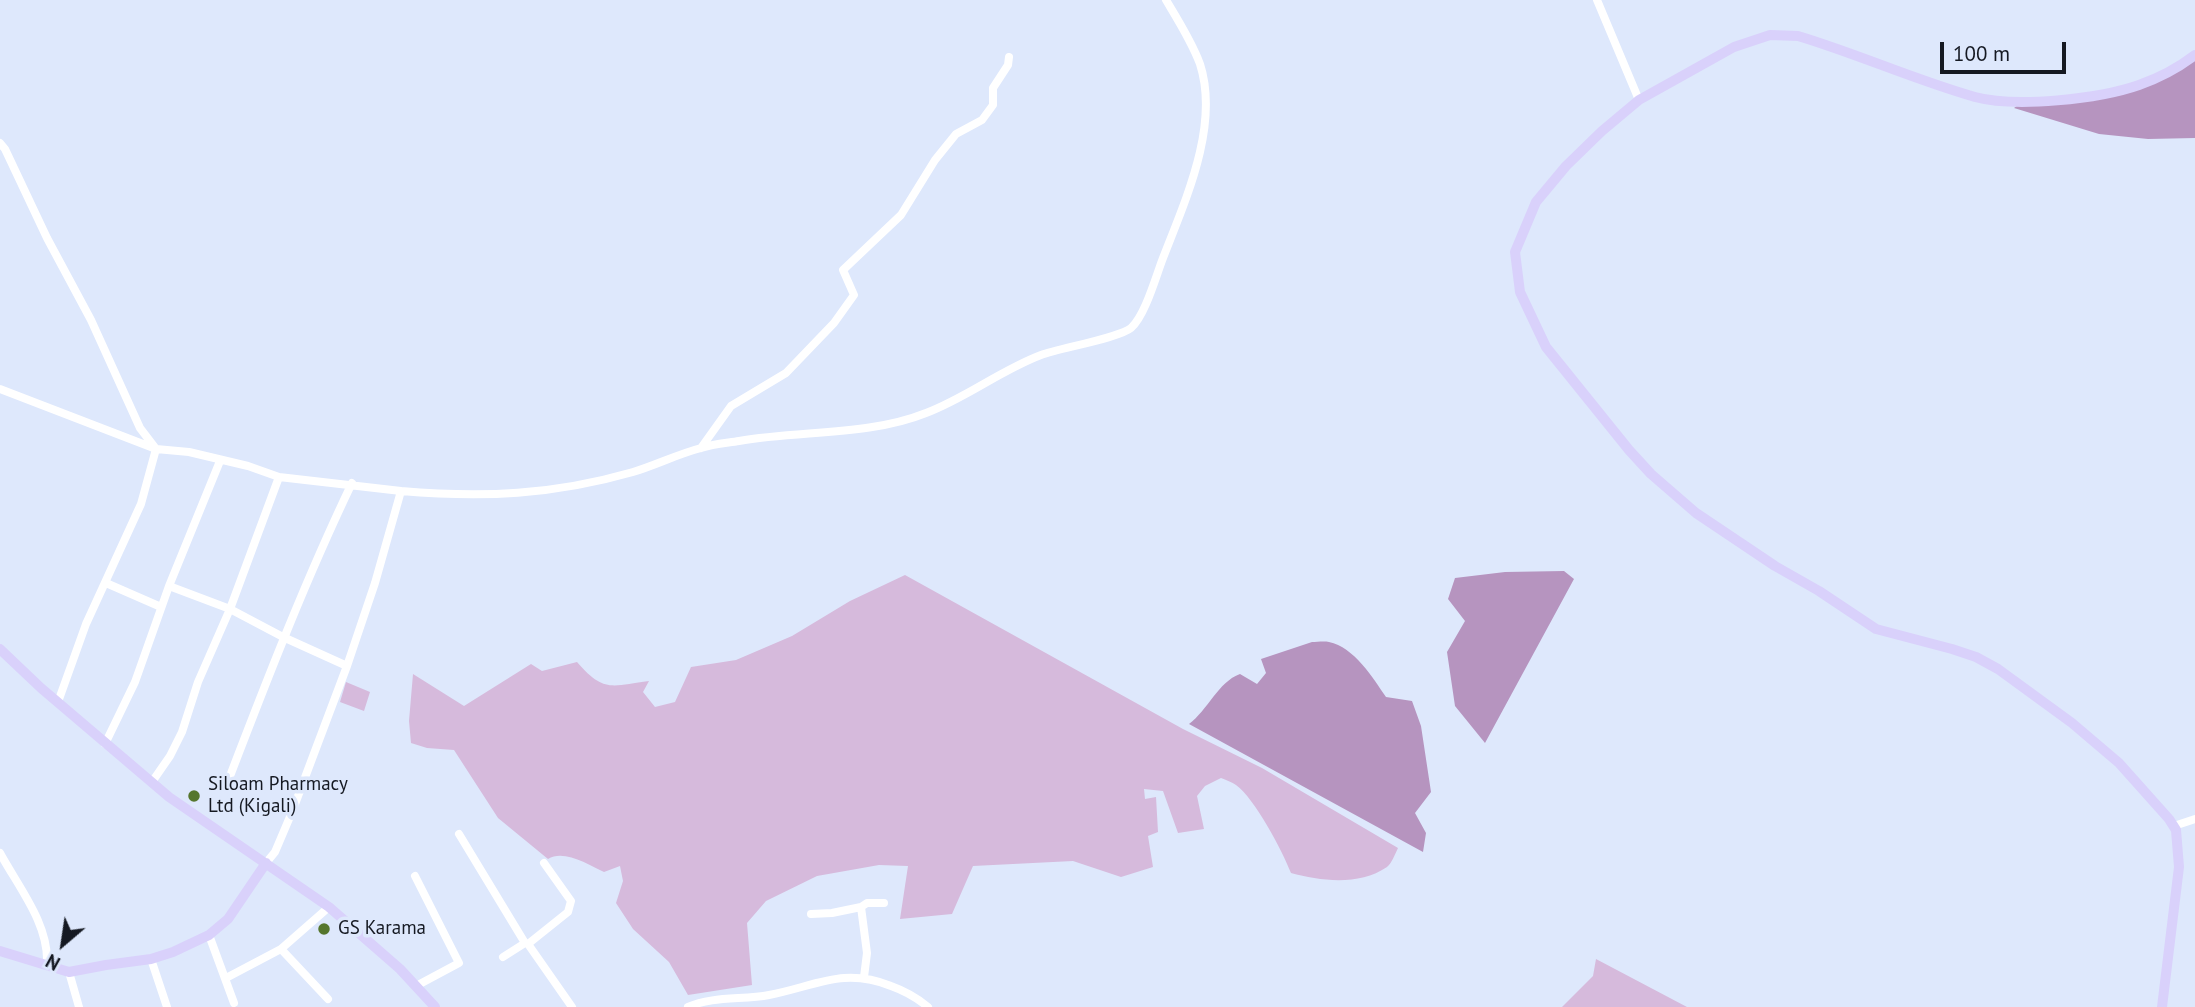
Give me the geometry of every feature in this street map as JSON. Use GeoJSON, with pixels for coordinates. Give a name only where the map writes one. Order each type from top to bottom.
{"type":"FeatureCollection","features":[{"type":"Feature","properties":{"kind":"main road"},"geometry":{"type":"LineString","coordinates":[[2162,1007],[2179,867],[2174,826],[2119,763],[2072,723],[1998,668],[1952,649],[1876,629],[1696,513],[1644,466],[1546,347],[1520,292],[1515,252],[1536,202],[1566,166],[1639,100],[1734,47],[1770,35],[1798,36],[1977,98],[2012,102],[2098,94],[2137,86],[2180,66],[2195,55]]}},
{"type":"Feature","properties":{"kind":"main road"},"geometry":{"type":"LineString","coordinates":[[0,649],[105,744],[194,816],[328,907],[400,970],[435,1007]]}},
{"type":"Feature","properties":{"kind":"main road"},"geometry":{"type":"LineString","coordinates":[[0,951],[69,972],[151,959],[191,945],[209,935],[228,919],[266,863]]}},
{"type":"Feature","properties":{"kind":"street"},"geometry":{"type":"LineString","coordinates":[[0,389],[156,449],[188,452],[248,466],[279,477],[458,496],[542,491],[632,472],[701,448],[743,440],[846,430],[926,414],[1037,356],[1060,348],[1120,335],[1131,328],[1140,314],[1188,192],[1197,163],[1205,110],[1199,64],[1166,0]]}},
{"type":"Feature","properties":{"kind":"street"},"geometry":{"type":"LineString","coordinates":[[1597,0],[1639,100]]}},
{"type":"Feature","properties":{"kind":"street"},"geometry":{"type":"LineString","coordinates":[[701,448],[731,405],[786,373],[834,323],[854,295],[843,270],[901,215],[934,160],[956,134],[982,120],[993,105],[993,88],[1008,65],[1009,57]]}},
{"type":"Feature","properties":{"kind":"street"},"geometry":{"type":"LineString","coordinates":[[0,143],[91,320],[141,428],[156,449]]}},
{"type":"Feature","properties":{"kind":"street"},"geometry":{"type":"LineString","coordinates":[[58,702],[86,624],[141,504],[156,449]]}},
{"type":"Feature","properties":{"kind":"street"},"geometry":{"type":"LineString","coordinates":[[105,744],[135,682],[169,586],[220,461]]}},
{"type":"Feature","properties":{"kind":"street"},"geometry":{"type":"LineString","coordinates":[[152,782],[170,756],[181,732],[279,477]]}},
{"type":"Feature","properties":{"kind":"street"},"geometry":{"type":"LineString","coordinates":[[230,776],[283,638],[320,550],[352,484]]}},
{"type":"Feature","properties":{"kind":"street"},"geometry":{"type":"LineString","coordinates":[[266,863],[275,852],[292,812],[347,666],[375,583],[401,491]]}},
{"type":"Feature","properties":{"kind":"street"},"geometry":{"type":"LineString","coordinates":[[106,583],[161,607]]}},
{"type":"Feature","properties":{"kind":"street"},"geometry":{"type":"LineString","coordinates":[[169,586],[230,609],[283,638],[347,666]]}},
{"type":"Feature","properties":{"kind":"street"},"geometry":{"type":"LineString","coordinates":[[2174,826],[2195,819]]}},
{"type":"Feature","properties":{"kind":"street"},"geometry":{"type":"LineString","coordinates":[[459,834],[526,944],[572,1007]]}},
{"type":"Feature","properties":{"kind":"street"},"geometry":{"type":"LineString","coordinates":[[0,853],[40,925],[48,946],[47,964]]}},
{"type":"Feature","properties":{"kind":"street"},"geometry":{"type":"LineString","coordinates":[[503,957],[526,944],[571,907],[571,901],[544,863]]}},
{"type":"Feature","properties":{"kind":"street"},"geometry":{"type":"LineString","coordinates":[[415,876],[459,963],[416,986]]}},
{"type":"Feature","properties":{"kind":"street"},"geometry":{"type":"LineString","coordinates":[[811,915],[861,907],[867,903],[884,903]]}},
{"type":"Feature","properties":{"kind":"street"},"geometry":{"type":"LineString","coordinates":[[226,978],[281,948],[328,907]]}},
{"type":"Feature","properties":{"kind":"street"},"geometry":{"type":"LineString","coordinates":[[861,907],[867,953],[864,977]]}},
{"type":"Feature","properties":{"kind":"street"},"geometry":{"type":"LineString","coordinates":[[209,935],[234,1003]]}},
{"type":"Feature","properties":{"kind":"street"},"geometry":{"type":"LineString","coordinates":[[281,948],[328,999]]}},
{"type":"Feature","properties":{"kind":"street"},"geometry":{"type":"LineString","coordinates":[[151,959],[167,1007]]}},
{"type":"Feature","properties":{"kind":"street"},"geometry":{"type":"LineString","coordinates":[[69,972],[79,1007]]}},
{"type":"Feature","properties":{"kind":"street"},"geometry":{"type":"LineString","coordinates":[[688,1007],[710,1000],[770,995],[846,977],[864,977],[904,991],[928,1007]]}},
{"type":"Feature","properties":{"kind":"shaded area"},"geometry":{"type":"Polygon","coordinates":[[[2195,59],[2195,138],[2148,139],[2099,134],[2014,108],[2018,105],[2100,97],[2195,59]]]}},
{"type":"Feature","properties":{"kind":"shaded area"},"geometry":{"type":"Polygon","coordinates":[[[1564,571],[1574,579],[1485,743],[1455,706],[1447,652],[1465,621],[1448,599],[1455,578],[1505,572],[1564,571]]]}},
{"type":"Feature","properties":{"kind":"shaded area"},"geometry":{"type":"Polygon","coordinates":[[[905,575],[1183,729],[1262,768],[1398,848],[1392,861],[1376,873],[1352,879],[1327,880],[1291,873],[1259,813],[1233,783],[1221,778],[1205,786],[1197,796],[1204,829],[1178,833],[1163,791],[1144,789],[1145,799],[1156,797],[1158,832],[1148,836],[1153,867],[1121,877],[1073,861],[973,866],[952,914],[900,919],[908,866],[879,865],[817,876],[766,901],[747,923],[752,985],[688,995],[669,962],[633,929],[616,903],[623,881],[620,866],[604,872],[569,857],[554,856],[548,859],[498,818],[454,750],[427,748],[411,743],[409,721],[413,674],[464,706],[531,664],[542,671],[577,662],[594,679],[609,685],[649,681],[643,692],[655,707],[675,702],[691,667],[736,660],[792,636],[850,601],[905,575]]]}},
{"type":"Feature","properties":{"kind":"shaded area"},"geometry":{"type":"Polygon","coordinates":[[[1312,642],[1329,642],[1347,650],[1362,664],[1386,697],[1412,701],[1421,726],[1431,792],[1415,813],[1426,833],[1423,852],[1189,724],[1232,678],[1240,674],[1257,684],[1266,673],[1261,659],[1312,642]]]}},
{"type":"Feature","properties":{"kind":"shaded area"},"geometry":{"type":"Polygon","coordinates":[[[346,682],[370,692],[364,711],[340,702],[346,682]]]}},
{"type":"Feature","properties":{"kind":"shaded area"},"geometry":{"type":"Polygon","coordinates":[[[1596,959],[1687,1007],[1562,1007],[1593,976],[1596,959]]]}},
{"type":"Feature","properties":{"kind":"place","name":"Siloam Pharmacy Ltd (Kigali)"},"geometry":{"type":"Point","coordinates":[194,796]}},
{"type":"Feature","properties":{"kind":"place","name":"GS Karama"},"geometry":{"type":"Point","coordinates":[324,929]}}]}
